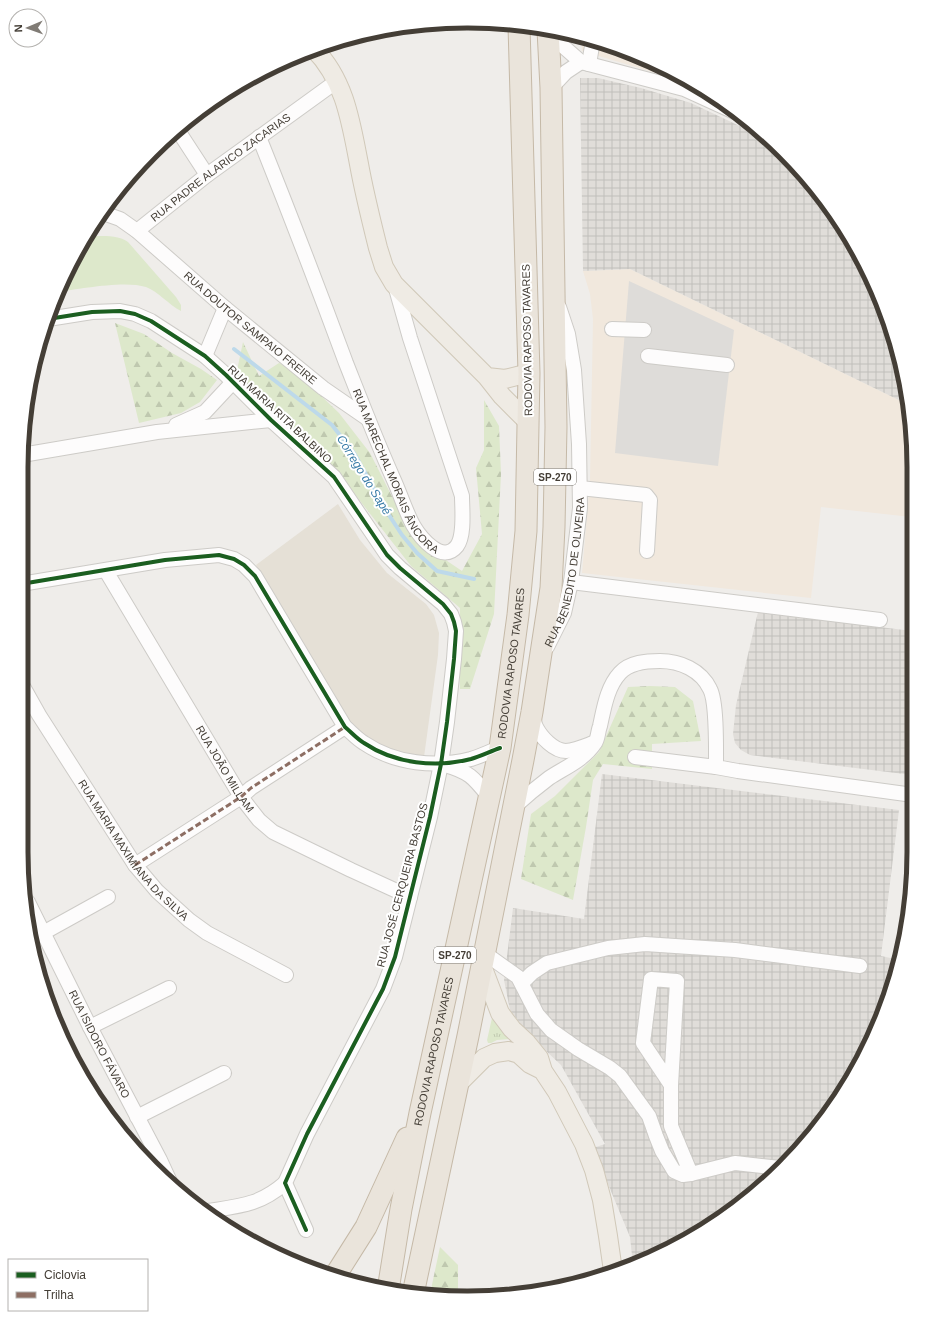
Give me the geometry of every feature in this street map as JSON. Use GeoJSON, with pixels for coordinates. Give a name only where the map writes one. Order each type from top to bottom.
{"type":"FeatureCollection","features":[{"type":"Feature","properties":{"kind":"highway","name":"RODOVIA RAPOSO TAVARES"},"geometry":{"type":"LineString","coordinates":[[389,1284],[401,1210],[420,1113],[500,748],[518,616],[524,546],[529,373],[519,31]]}},
{"type":"Feature","properties":{"kind":"highway","name":"SP-270"},"geometry":{"type":"LineString","coordinates":[[414,1287],[514,807],[532,712],[551,588],[556,427],[548,35]]}},
{"type":"Feature","properties":{"kind":"highway"},"geometry":{"type":"LineString","coordinates":[[338,1271],[366,1227],[420,1113]]}},
{"type":"Feature","properties":{"kind":"main road"},"geometry":{"type":"LineString","coordinates":[[318,54],[337,80],[347,110],[378,248],[384,267],[394,284],[487,377],[502,396],[528,422]]}},
{"type":"Feature","properties":{"kind":"main road"},"geometry":{"type":"LineString","coordinates":[[487,377],[505,379],[529,373]]}},
{"type":"Feature","properties":{"kind":"main road"},"geometry":{"type":"LineString","coordinates":[[482,958],[500,1013],[538,1058],[543,1071],[572,1119],[584,1144],[594,1170],[608,1236],[612,1267]]}},
{"type":"Feature","properties":{"kind":"main road"},"geometry":{"type":"LineString","coordinates":[[457,1085],[484,1058],[495,1053],[509,1051],[519,1054],[530,1064],[543,1071]]}},
{"type":"Feature","properties":{"kind":"street"},"geometry":{"type":"LineString","coordinates":[[553,36],[585,63],[684,89],[710,101]]}},
{"type":"Feature","properties":{"kind":"street"},"geometry":{"type":"LineString","coordinates":[[550,88],[566,72],[585,63],[591,46]]}},
{"type":"Feature","properties":{"kind":"street","name":"RUA PADRE ALARICO ZACARIAS"},"geometry":{"type":"LineString","coordinates":[[137,231],[207,175],[337,80]]}},
{"type":"Feature","properties":{"kind":"street"},"geometry":{"type":"LineString","coordinates":[[181,135],[207,175]]}},
{"type":"Feature","properties":{"kind":"street","name":"RUA MARECHAL MORAIS ÂNCORA"},"geometry":{"type":"LineString","coordinates":[[259,137],[308,259],[368,419],[413,525],[434,550],[443,553],[451,551],[457,546],[461,536],[463,516],[462,496],[410,338],[394,284]]}},
{"type":"Feature","properties":{"kind":"street"},"geometry":{"type":"LineString","coordinates":[[108,215],[120,219],[137,231]]}},
{"type":"Feature","properties":{"kind":"street","name":"RUA DOUTOR SAMPAIO FREIRE"},"geometry":{"type":"LineString","coordinates":[[137,231],[225,308],[323,388],[368,419]]}},
{"type":"Feature","properties":{"kind":"street","name":"RUA BENEDITO DE OLIVEIRA"},"geometry":{"type":"LineString","coordinates":[[540,660],[564,613],[571,582],[580,508],[579,436],[574,370],[568,334],[554,293]]}},
{"type":"Feature","properties":{"kind":"street"},"geometry":{"type":"LineString","coordinates":[[205,356],[225,308]]}},
{"type":"Feature","properties":{"kind":"street","name":"RUA MARIA RITA BALBINO"},"geometry":{"type":"LineString","coordinates":[[54,318],[92,312],[120,311],[135,314],[151,321],[205,356],[271,420],[334,477],[387,555],[400,568],[443,604],[451,614]]}},
{"type":"Feature","properties":{"kind":"street"},"geometry":{"type":"LineString","coordinates":[[612,329],[644,330]]}},
{"type":"Feature","properties":{"kind":"street"},"geometry":{"type":"LineString","coordinates":[[648,356],[727,365]]}},
{"type":"Feature","properties":{"kind":"street"},"geometry":{"type":"LineString","coordinates":[[157,432],[184,423],[205,412],[233,382]]}},
{"type":"Feature","properties":{"kind":"street"},"geometry":{"type":"LineString","coordinates":[[28,454],[157,432],[271,420]]}},
{"type":"Feature","properties":{"kind":"street"},"geometry":{"type":"LineString","coordinates":[[580,488],[646,495],[650,500],[647,551]]}},
{"type":"Feature","properties":{"kind":"street"},"geometry":{"type":"LineString","coordinates":[[28,583],[165,560],[219,555],[234,559],[244,565],[255,576],[345,727],[364,743],[382,753],[407,761],[441,764],[470,774],[490,798]]}},
{"type":"Feature","properties":{"kind":"street","name":"RUA JOÃO MILLAM"},"geometry":{"type":"LineString","coordinates":[[106,571],[241,797],[259,820],[273,832],[410,897]]}},
{"type":"Feature","properties":{"kind":"street"},"geometry":{"type":"LineString","coordinates":[[571,582],[880,620]]}},
{"type":"Feature","properties":{"kind":"street","name":"RUA JOSÉ CERQUEIRA BASTOS"},"geometry":{"type":"LineString","coordinates":[[285,1183],[307,1134],[383,989],[395,957],[430,817],[441,764],[447,722],[455,638],[454,622],[451,614]]}},
{"type":"Feature","properties":{"kind":"street"},"geometry":{"type":"LineString","coordinates":[[514,807],[548,779],[583,755],[596,743],[606,699],[613,681],[621,671],[633,665],[647,661],[665,661],[685,665],[703,678],[711,690],[714,705],[716,767]]}},
{"type":"Feature","properties":{"kind":"street","name":"RUA MARIA MAXIMIANA DA SILVA"},"geometry":{"type":"LineString","coordinates":[[28,695],[135,865],[156,891],[189,920],[207,932],[286,975]]}},
{"type":"Feature","properties":{"kind":"street"},"geometry":{"type":"LineString","coordinates":[[532,712],[539,732],[557,749],[565,751],[596,743]]}},
{"type":"Feature","properties":{"kind":"street"},"geometry":{"type":"LineString","coordinates":[[135,865],[241,797],[250,788],[345,727]]}},
{"type":"Feature","properties":{"kind":"street"},"geometry":{"type":"LineString","coordinates":[[441,764],[471,759],[500,748]]}},
{"type":"Feature","properties":{"kind":"street"},"geometry":{"type":"LineString","coordinates":[[634,758],[716,767],[907,794]]}},
{"type":"Feature","properties":{"kind":"street"},"geometry":{"type":"LineString","coordinates":[[43,933],[108,897]]}},
{"type":"Feature","properties":{"kind":"street","name":"RUA ISIDORO FÁVARO"},"geometry":{"type":"LineString","coordinates":[[33,915],[164,1169]]}},
{"type":"Feature","properties":{"kind":"street"},"geometry":{"type":"LineString","coordinates":[[522,983],[532,972],[547,963],[608,948],[645,944],[735,950],[860,966]]}},
{"type":"Feature","properties":{"kind":"street"},"geometry":{"type":"LineString","coordinates":[[482,958],[518,977],[538,1014],[551,1030],[620,1076],[649,1116],[662,1150],[674,1171],[683,1175],[735,1163],[773,1167]]}},
{"type":"Feature","properties":{"kind":"street"},"geometry":{"type":"LineString","coordinates":[[672,1085],[643,1043],[651,979],[676,982],[671,1126],[690,1174]]}},
{"type":"Feature","properties":{"kind":"street"},"geometry":{"type":"LineString","coordinates":[[90,1027],[169,988]]}},
{"type":"Feature","properties":{"kind":"street"},"geometry":{"type":"LineString","coordinates":[[136,1117],[224,1073]]}},
{"type":"Feature","properties":{"kind":"street"},"geometry":{"type":"LineString","coordinates":[[214,1210],[245,1205],[258,1201],[274,1193],[285,1183],[306,1230]]}},
{"type":"Feature","properties":{"kind":"shaded area"},"geometry":{"type":"Polygon","coordinates":[[[581,43],[636,61],[669,77],[582,51],[581,43]]]}},
{"type":"Feature","properties":{"kind":"shaded area"},"geometry":{"type":"Polygon","coordinates":[[[580,78],[598,78],[641,88],[691,103],[749,130],[757,137],[798,178],[833,223],[862,273],[874,299],[892,354],[899,382],[902,401],[630,269],[583,271],[580,78]]]}},
{"type":"Feature","properties":{"kind":"shaded area"},"geometry":{"type":"Polygon","coordinates":[[[630,269],[902,401],[906,439],[907,517],[821,507],[811,598],[582,573],[590,481],[593,319],[590,294],[583,271],[630,269]]]}},
{"type":"Feature","properties":{"kind":"shaded area"},"geometry":{"type":"Polygon","coordinates":[[[629,281],[734,330],[718,466],[615,453],[629,281]]]}},
{"type":"Feature","properties":{"kind":"shaded area"},"geometry":{"type":"Polygon","coordinates":[[[338,504],[360,540],[387,573],[426,604],[434,615],[439,633],[438,655],[424,757],[394,750],[374,741],[353,728],[256,565],[338,504]]]}},
{"type":"Feature","properties":{"kind":"shaded area"},"geometry":{"type":"Polygon","coordinates":[[[758,612],[907,630],[907,774],[750,755],[741,750],[735,743],[733,734],[736,705],[758,612]]]}},
{"type":"Feature","properties":{"kind":"shaded area"},"geometry":{"type":"Polygon","coordinates":[[[602,774],[899,810],[881,956],[894,959],[884,993],[874,1020],[848,1071],[833,1096],[798,1141],[757,1182],[712,1217],[662,1246],[632,1259],[630,1237],[593,1148],[605,1144],[561,1065],[529,1035],[510,1010],[504,980],[513,908],[584,919],[602,774]]]}},
{"type":"Feature","properties":{"kind":"green space"},"geometry":{"type":"Polygon","coordinates":[[[94,236],[118,237],[128,242],[176,297],[181,305],[181,311],[151,289],[137,285],[126,284],[65,291],[94,236]]]}},
{"type":"Feature","properties":{"kind":"green space"},"geometry":{"type":"Polygon","coordinates":[[[115,323],[144,334],[217,380],[200,402],[181,413],[139,423],[115,323]]]}},
{"type":"Feature","properties":{"kind":"green space"},"geometry":{"type":"Polygon","coordinates":[[[243,342],[259,376],[279,363],[294,370],[339,413],[370,453],[413,538],[462,571],[482,534],[476,468],[484,450],[484,400],[499,426],[501,474],[494,614],[470,689],[460,689],[460,608],[411,566],[353,492],[236,375],[243,342]]]}},
{"type":"Feature","properties":{"kind":"green space"},"geometry":{"type":"Polygon","coordinates":[[[628,687],[675,687],[693,701],[701,741],[652,744],[652,769],[603,764],[593,780],[573,900],[521,879],[531,814],[555,796],[599,752],[628,687]]]}},
{"type":"Feature","properties":{"kind":"green space"},"geometry":{"type":"Polygon","coordinates":[[[495,1015],[511,1039],[497,1040],[488,1043],[487,1040],[492,1018],[495,1015]]]}},
{"type":"Feature","properties":{"kind":"green space"},"geometry":{"type":"Polygon","coordinates":[[[440,1247],[458,1265],[458,1291],[431,1289],[440,1247]]]}},
{"type":"Feature","properties":{"kind":"waterway","name":"Córrego do Sapé"},"geometry":{"type":"LineString","coordinates":[[234,349],[332,425],[354,453],[385,509],[402,535],[417,553],[437,571],[474,579]]}},
{"type":"Feature","properties":{"kind":"marked path"},"geometry":{"type":"LineString","coordinates":[[135,865],[241,797],[251,788],[345,727]]}},
{"type":"Feature","properties":{"kind":"cycle path"},"geometry":{"type":"LineString","coordinates":[[54,318],[92,312],[120,311],[135,314],[151,321],[205,356],[271,420],[334,477],[387,555],[400,568],[443,604],[451,614],[454,622],[456,631],[454,659],[441,764],[430,817],[395,957],[383,989],[307,1134],[285,1183],[306,1230]]}},
{"type":"Feature","properties":{"kind":"cycle path"},"geometry":{"type":"LineString","coordinates":[[28,583],[165,560],[219,555],[234,559],[244,565],[255,576],[345,727],[361,741],[389,756],[402,760],[430,763],[458,762],[471,759],[500,748]]}}]}
